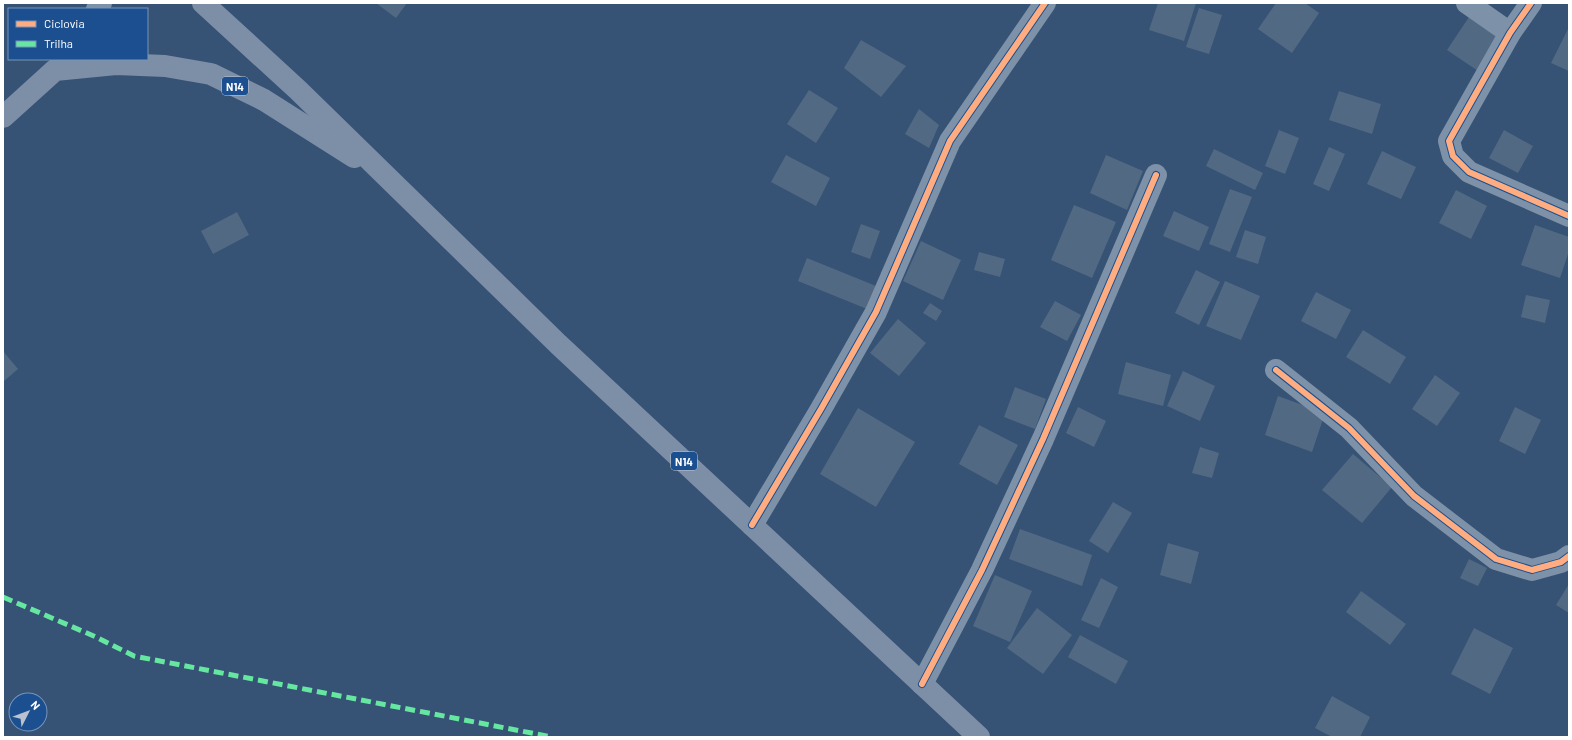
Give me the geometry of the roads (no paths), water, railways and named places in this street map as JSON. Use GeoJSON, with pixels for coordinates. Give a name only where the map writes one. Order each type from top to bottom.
{"type":"FeatureCollection","features":[{"type":"Feature","properties":{"kind":"main road","name":"N14"},"geometry":{"type":"LineString","coordinates":[[203,3],[298,90],[393,181],[558,344],[979,737]]}},
{"type":"Feature","properties":{"kind":"main road","name":"N14"},"geometry":{"type":"LineString","coordinates":[[3,117],[59,64],[165,66],[211,74],[264,100],[393,181]]}},
{"type":"Feature","properties":{"kind":"street"},"geometry":{"type":"LineString","coordinates":[[752,525],[821,409],[876,312],[950,141],[1044,3]]}},
{"type":"Feature","properties":{"kind":"street"},"geometry":{"type":"LineString","coordinates":[[1468,3],[1510,33]]}},
{"type":"Feature","properties":{"kind":"street"},"geometry":{"type":"LineString","coordinates":[[1531,3],[1510,33],[1449,141],[1453,156],[1469,172],[1569,216]]}},
{"type":"Feature","properties":{"kind":"street"},"geometry":{"type":"LineString","coordinates":[[922,684],[982,570],[1043,439],[1156,175]]}},
{"type":"Feature","properties":{"kind":"street"},"geometry":{"type":"LineString","coordinates":[[1276,370],[1349,428],[1414,496],[1496,559],[1532,570],[1561,562],[1569,556]]}}]}
